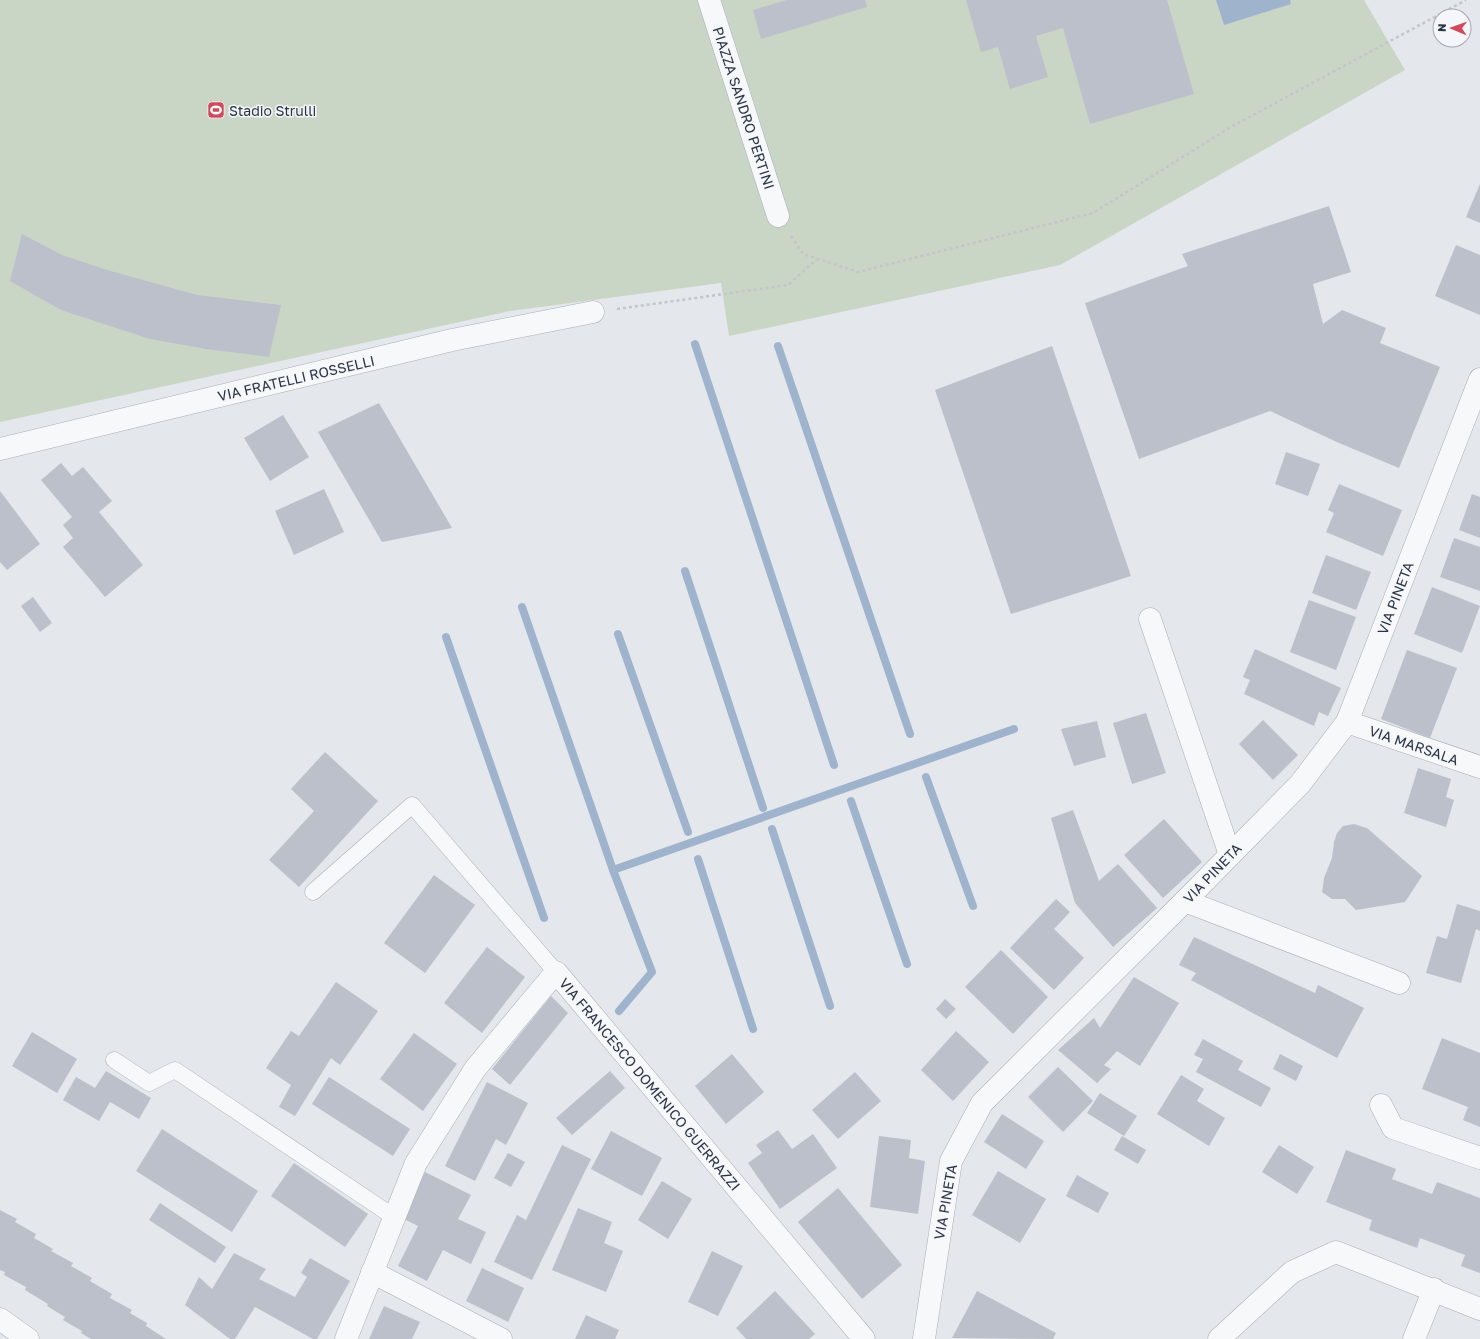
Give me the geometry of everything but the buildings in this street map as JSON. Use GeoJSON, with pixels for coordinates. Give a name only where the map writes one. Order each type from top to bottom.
{"type":"FeatureCollection","features":[{"type":"Feature","properties":{"kind":"street","name":"PIAZZA SANDRO PERTINI"},"geometry":{"type":"LineString","coordinates":[[710,0],[778,216]]}},
{"type":"Feature","properties":{"kind":"street","name":"VIA FRATELLI ROSSELLI"},"geometry":{"type":"LineString","coordinates":[[0,449],[452,340],[593,312]]}},
{"type":"Feature","properties":{"kind":"street","name":"VIA PINETA"},"geometry":{"type":"LineString","coordinates":[[924,1339],[951,1161],[982,1103],[1300,784],[1347,722],[1480,380]]}},
{"type":"Feature","properties":{"kind":"street"},"geometry":{"type":"LineString","coordinates":[[1150,619],[1230,855]]}},
{"type":"Feature","properties":{"kind":"street","name":"VIA MARSALA"},"geometry":{"type":"LineString","coordinates":[[1347,722],[1480,767]]}},
{"type":"Feature","properties":{"kind":"street"},"geometry":{"type":"LineString","coordinates":[[1185,901],[1399,983]]}},
{"type":"Feature","properties":{"kind":"street","name":"VIA FRANCESCO DOMENICO GUERRAZZI"},"geometry":{"type":"LineString","coordinates":[[346,1339],[416,1163],[475,1069],[556,972],[864,1339]]}},
{"type":"Feature","properties":{"kind":"street"},"geometry":{"type":"LineString","coordinates":[[1381,1105],[1393,1128],[1480,1158]]}},
{"type":"Feature","properties":{"kind":"street"},"geometry":{"type":"LineString","coordinates":[[1219,1339],[1292,1272],[1336,1252],[1434,1289],[1480,1309]]}},
{"type":"Feature","properties":{"kind":"street"},"geometry":{"type":"LineString","coordinates":[[372,1272],[501,1339]]}},
{"type":"Feature","properties":{"kind":"street"},"geometry":{"type":"LineString","coordinates":[[1414,1339],[1434,1289]]}},
{"type":"Feature","properties":{"kind":"street"},"geometry":{"type":"LineString","coordinates":[[0,1319],[28,1339]]}},
{"type":"Feature","properties":{"kind":"lane"},"geometry":{"type":"LineString","coordinates":[[313,892],[412,806],[556,972]]}},
{"type":"Feature","properties":{"kind":"lane"},"geometry":{"type":"LineString","coordinates":[[114,1060],[149,1083],[175,1070],[394,1217]]}},
{"type":"Feature","properties":{"kind":"path"},"geometry":{"type":"LineString","coordinates":[[778,216],[803,254],[858,272],[1093,213],[1231,127],[1466,0]]}},
{"type":"Feature","properties":{"kind":"path"},"geometry":{"type":"LineString","coordinates":[[593,312],[788,285],[817,259]]}},
{"type":"Feature","properties":{"kind":"green space"},"geometry":{"type":"Polygon","coordinates":[[[0,0],[1364,0],[1405,70],[1060,265],[729,336],[721,283],[510,311],[0,422],[0,0]]]}},
{"type":"Feature","properties":{"kind":"water"},"geometry":{"type":"Polygon","coordinates":[[[1216,0],[1290,0],[1291,4],[1224,25],[1216,0]]]}},
{"type":"Feature","properties":{"kind":"waterway"},"geometry":{"type":"LineString","coordinates":[[695,344],[834,765]]}},
{"type":"Feature","properties":{"kind":"waterway"},"geometry":{"type":"LineString","coordinates":[[778,346],[910,734]]}},
{"type":"Feature","properties":{"kind":"waterway"},"geometry":{"type":"LineString","coordinates":[[685,571],[763,808]]}},
{"type":"Feature","properties":{"kind":"waterway"},"geometry":{"type":"LineString","coordinates":[[522,607],[613,870],[652,972],[619,1011]]}},
{"type":"Feature","properties":{"kind":"waterway"},"geometry":{"type":"LineString","coordinates":[[618,634],[688,832]]}},
{"type":"Feature","properties":{"kind":"waterway"},"geometry":{"type":"LineString","coordinates":[[446,637],[544,918]]}},
{"type":"Feature","properties":{"kind":"waterway"},"geometry":{"type":"LineString","coordinates":[[613,870],[1014,729]]}},
{"type":"Feature","properties":{"kind":"waterway"},"geometry":{"type":"LineString","coordinates":[[926,777],[973,906]]}},
{"type":"Feature","properties":{"kind":"waterway"},"geometry":{"type":"LineString","coordinates":[[851,801],[907,964]]}},
{"type":"Feature","properties":{"kind":"waterway"},"geometry":{"type":"LineString","coordinates":[[772,829],[830,1006]]}},
{"type":"Feature","properties":{"kind":"waterway"},"geometry":{"type":"LineString","coordinates":[[698,859],[753,1029]]}},
{"type":"Feature","properties":{"kind":"place","name":"Stadio Strulli"},"geometry":{"type":"Point","coordinates":[216,110]}}]}
